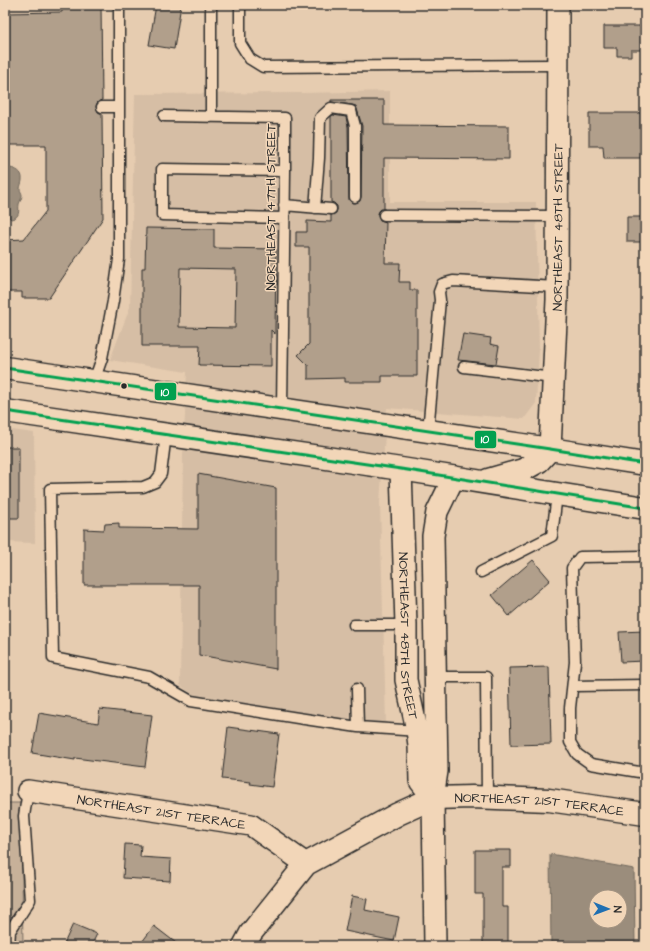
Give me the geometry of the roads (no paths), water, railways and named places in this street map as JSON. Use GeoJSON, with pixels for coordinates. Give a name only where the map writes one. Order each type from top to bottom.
{"type":"FeatureCollection","features":[{"type":"Feature","properties":{"kind":"main road"},"geometry":{"type":"LineString","coordinates":[[5,368],[645,464]]}},
{"type":"Feature","properties":{"kind":"main road"},"geometry":{"type":"LineString","coordinates":[[5,411],[402,469],[645,508]]}},
{"type":"Feature","properties":{"kind":"main road"},"geometry":{"type":"LineString","coordinates":[[483,482],[523,470],[539,461],[550,449]]}},
{"type":"Feature","properties":{"kind":"main road","name":"NORTHEAST 21ST TERRACE"},"geometry":{"type":"LineString","coordinates":[[433,798],[472,797],[549,800],[645,814]]}},
{"type":"Feature","properties":{"kind":"main road"},"geometry":{"type":"LineString","coordinates":[[244,946],[251,933],[306,864],[398,814],[433,798]]}},
{"type":"Feature","properties":{"kind":"street","name":"NORTHEAST 48TH STREET"},"geometry":{"type":"LineString","coordinates":[[550,449],[557,287],[558,5]]}},
{"type":"Feature","properties":{"kind":"street","name":"NORTHEAST 48TH STREET"},"geometry":{"type":"LineString","coordinates":[[402,469],[406,680],[427,731]]}},
{"type":"Feature","properties":{"kind":"street","name":"NORTHEAST 48TH STREET"},"geometry":{"type":"LineString","coordinates":[[433,798],[420,781],[419,745],[427,731],[435,677],[433,536],[437,512],[454,477]]}},
{"type":"Feature","properties":{"kind":"street","name":"NORTHEAST 21ST TERRACE"},"geometry":{"type":"LineString","coordinates":[[28,791],[251,825],[306,864]]}},
{"type":"Feature","properties":{"kind":"street"},"geometry":{"type":"LineString","coordinates":[[433,798],[436,946]]}},
{"type":"Feature","properties":{"kind":"lane"},"geometry":{"type":"LineString","coordinates":[[94,381],[102,358],[119,259],[119,5]]}},
{"type":"Feature","properties":{"kind":"lane"},"geometry":{"type":"LineString","coordinates":[[164,116],[211,117],[211,5]]}},
{"type":"Feature","properties":{"kind":"lane"},"geometry":{"type":"LineString","coordinates":[[240,5],[240,43],[250,59],[263,67],[558,65]]}},
{"type":"Feature","properties":{"kind":"lane"},"geometry":{"type":"LineString","coordinates":[[102,107],[119,107]]}},
{"type":"Feature","properties":{"kind":"lane"},"geometry":{"type":"LineString","coordinates":[[315,208],[319,158],[320,118],[331,108],[351,111],[355,126],[355,197]]}},
{"type":"Feature","properties":{"kind":"lane","name":"NORTHEAST 47TH STREET"},"geometry":{"type":"LineString","coordinates":[[211,117],[285,118],[282,409]]}},
{"type":"Feature","properties":{"kind":"lane"},"geometry":{"type":"LineString","coordinates":[[284,218],[162,215],[162,169],[285,171]]}},
{"type":"Feature","properties":{"kind":"lane"},"geometry":{"type":"LineString","coordinates":[[284,205],[331,210]]}},
{"type":"Feature","properties":{"kind":"lane"},"geometry":{"type":"LineString","coordinates":[[384,215],[557,216]]}},
{"type":"Feature","properties":{"kind":"lane"},"geometry":{"type":"LineString","coordinates":[[428,431],[440,300],[439,292],[442,284],[453,281],[557,287]]}},
{"type":"Feature","properties":{"kind":"lane"},"geometry":{"type":"LineString","coordinates":[[464,367],[553,378]]}},
{"type":"Feature","properties":{"kind":"lane"},"geometry":{"type":"LineString","coordinates":[[166,434],[161,474],[155,482],[143,487],[50,489],[53,658],[149,677],[191,701],[358,726],[427,731]]}},
{"type":"Feature","properties":{"kind":"lane"},"geometry":{"type":"LineString","coordinates":[[481,572],[552,536],[557,494]]}},
{"type":"Feature","properties":{"kind":"lane"},"geometry":{"type":"LineString","coordinates":[[645,556],[580,557],[572,568],[575,662],[570,708],[570,742],[577,754],[591,764],[645,773]]}},
{"type":"Feature","properties":{"kind":"lane"},"geometry":{"type":"LineString","coordinates":[[354,625],[406,625]]}},
{"type":"Feature","properties":{"kind":"lane"},"geometry":{"type":"LineString","coordinates":[[435,677],[486,677],[487,798]]}},
{"type":"Feature","properties":{"kind":"lane"},"geometry":{"type":"LineString","coordinates":[[573,686],[645,685]]}},
{"type":"Feature","properties":{"kind":"lane"},"geometry":{"type":"LineString","coordinates":[[357,689],[358,726]]}},
{"type":"Feature","properties":{"kind":"lane"},"geometry":{"type":"LineString","coordinates":[[9,946],[10,931],[30,900],[24,816],[28,791]]}}]}
